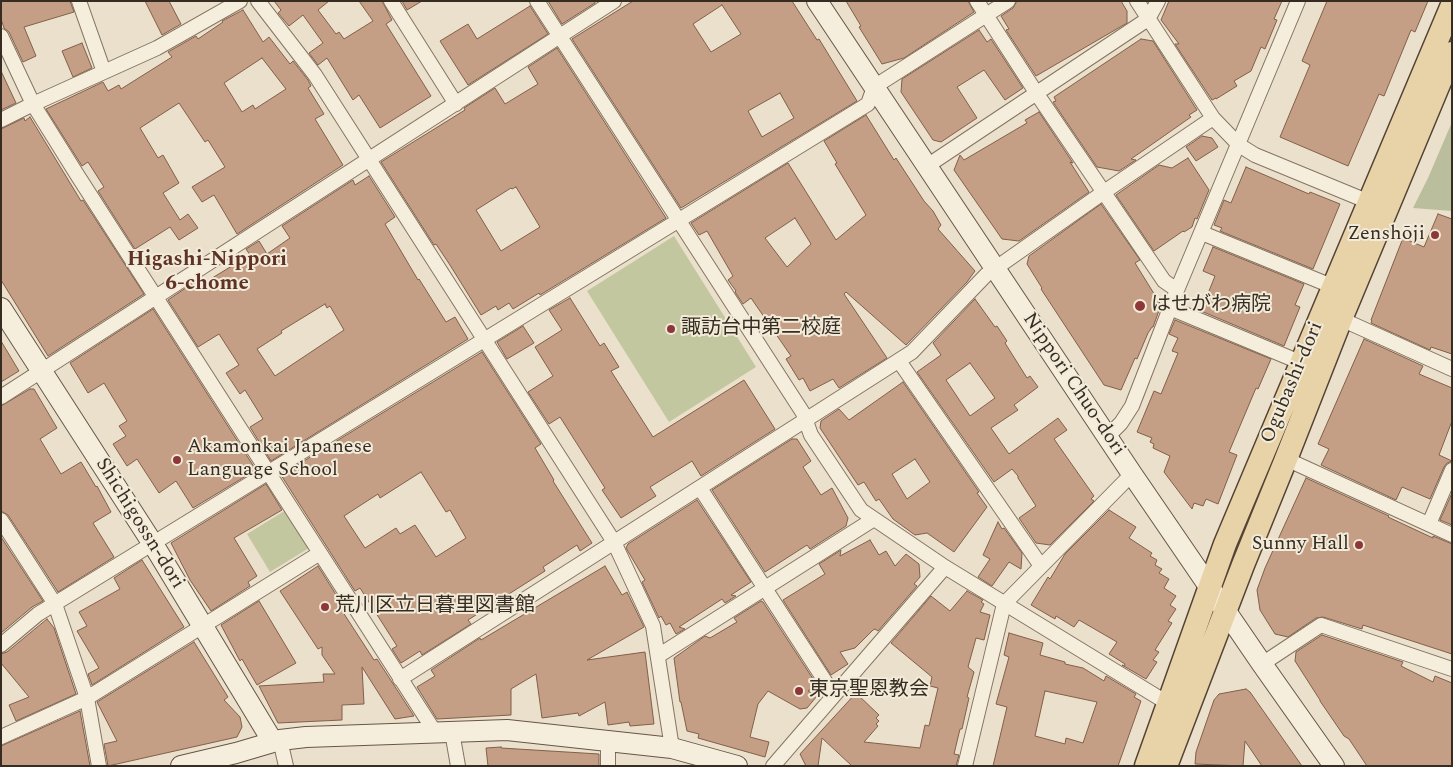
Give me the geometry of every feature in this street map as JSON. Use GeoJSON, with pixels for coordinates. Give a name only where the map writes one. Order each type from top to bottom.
{"type":"FeatureCollection","features":[{"type":"Feature","properties":{"kind":"main road","name":"Ogubashi-dori"},"geometry":{"type":"LineString","coordinates":[[1146,766],[1225,544],[1334,287],[1378,206],[1445,52],[1452,5]]}},
{"type":"Feature","properties":{"kind":"main road","name":"Ogubashi-dori"},"geometry":{"type":"LineString","coordinates":[[1166,766],[1225,610],[1341,319],[1378,206]]}},
{"type":"Feature","properties":{"kind":"street"},"geometry":{"type":"LineString","coordinates":[[79,1],[104,72]]}},
{"type":"Feature","properties":{"kind":"street"},"geometry":{"type":"LineString","coordinates":[[1,120],[157,48],[240,1]]}},
{"type":"Feature","properties":{"kind":"street"},"geometry":{"type":"LineString","coordinates":[[258,1],[315,75],[614,542],[653,626],[673,757]]}},
{"type":"Feature","properties":{"kind":"street"},"geometry":{"type":"LineString","coordinates":[[390,1],[456,104]]}},
{"type":"Feature","properties":{"kind":"street"},"geometry":{"type":"LineString","coordinates":[[537,1],[804,413],[810,435],[860,510],[945,567],[1169,704]]}},
{"type":"Feature","properties":{"kind":"street"},"geometry":{"type":"LineString","coordinates":[[1,397],[614,1]]}},
{"type":"Feature","properties":{"kind":"street","name":"Nippori Chuo-dori"},"geometry":{"type":"LineString","coordinates":[[817,1],[1132,474],[1334,766]]}},
{"type":"Feature","properties":{"kind":"street"},"geometry":{"type":"LineString","coordinates":[[977,1],[1037,94],[1164,281],[1177,290]]}},
{"type":"Feature","properties":{"kind":"street"},"geometry":{"type":"LineString","coordinates":[[1,646],[38,614],[868,104],[874,87],[1008,1]]}},
{"type":"Feature","properties":{"kind":"street"},"geometry":{"type":"LineString","coordinates":[[1137,1],[1213,118],[1240,144],[1255,155],[1378,206]]}},
{"type":"Feature","properties":{"kind":"street"},"geometry":{"type":"LineString","coordinates":[[927,166],[1148,19],[1158,1]]}},
{"type":"Feature","properties":{"kind":"street"},"geometry":{"type":"LineString","coordinates":[[1107,437],[1132,406],[1177,290],[1240,144],[1298,1]]}},
{"type":"Feature","properties":{"kind":"street"},"geometry":{"type":"LineString","coordinates":[[1,36],[34,104],[400,679],[443,732],[458,766]]}},
{"type":"Feature","properties":{"kind":"street"},"geometry":{"type":"LineString","coordinates":[[400,679],[899,361],[912,352],[986,275],[1213,118]]}},
{"type":"Feature","properties":{"kind":"street"},"geometry":{"type":"LineString","coordinates":[[1202,233],[1334,287]]}},
{"type":"Feature","properties":{"kind":"street","name":"Shichigossn-dori"},"geometry":{"type":"LineString","coordinates":[[1,308],[153,544],[203,627],[276,741]]}},
{"type":"Feature","properties":{"kind":"street"},"geometry":{"type":"LineString","coordinates":[[1170,308],[1302,363]]}},
{"type":"Feature","properties":{"kind":"street"},"geometry":{"type":"LineString","coordinates":[[1341,319],[1452,369]]}},
{"type":"Feature","properties":{"kind":"street"},"geometry":{"type":"LineString","coordinates":[[899,361],[1041,566]]}},
{"type":"Feature","properties":{"kind":"street"},"geometry":{"type":"LineString","coordinates":[[1286,459],[1452,535]]}},
{"type":"Feature","properties":{"kind":"street"},"geometry":{"type":"LineString","coordinates":[[1429,524],[1452,470]]}},
{"type":"Feature","properties":{"kind":"street"},"geometry":{"type":"LineString","coordinates":[[965,766],[1004,604],[1132,474]]}},
{"type":"Feature","properties":{"kind":"street"},"geometry":{"type":"LineString","coordinates":[[700,488],[834,695]]}},
{"type":"Feature","properties":{"kind":"street"},"geometry":{"type":"LineString","coordinates":[[658,656],[874,519]]}},
{"type":"Feature","properties":{"kind":"street"},"geometry":{"type":"LineString","coordinates":[[1,520],[55,604],[87,698],[99,766]]}},
{"type":"Feature","properties":{"kind":"street"},"geometry":{"type":"LineString","coordinates":[[1,737],[87,698],[320,553]]}},
{"type":"Feature","properties":{"kind":"street"},"geometry":{"type":"LineString","coordinates":[[773,766],[945,567]]}},
{"type":"Feature","properties":{"kind":"street"},"geometry":{"type":"LineString","coordinates":[[1262,664],[1321,625],[1452,669]]}},
{"type":"Feature","properties":{"kind":"street"},"geometry":{"type":"LineString","coordinates":[[181,766],[276,741],[306,737],[507,730],[608,741],[673,757],[738,766]]}},
{"type":"Feature","properties":{"kind":"street"},"geometry":{"type":"LineString","coordinates":[[276,741],[286,766]]}},
{"type":"Feature","properties":{"kind":"street"},"geometry":{"type":"LineString","coordinates":[[608,741],[608,766]]}},
{"type":"Feature","properties":{"kind":"green space"},"geometry":{"type":"Polygon","coordinates":[[[1452,122],[1452,211],[1413,208],[1428,178],[1452,122]]]}},
{"type":"Feature","properties":{"kind":"green space","name":"諏訪台中第二校庭"},"geometry":{"type":"Polygon","coordinates":[[[674,236],[756,367],[669,422],[587,291],[674,236]]]}},
{"type":"Feature","properties":{"kind":"green space"},"geometry":{"type":"Polygon","coordinates":[[[286,510],[309,548],[270,572],[247,534],[286,510]]]}},
{"type":"Feature","properties":{"kind":"building"},"geometry":{"type":"Polygon","coordinates":[[[1,1],[70,1],[74,12],[24,27],[36,56],[23,62],[9,32],[4,28],[1,19],[1,1]]]}},
{"type":"Feature","properties":{"kind":"building"},"geometry":{"type":"Polygon","coordinates":[[[145,1],[169,1],[181,24],[162,35],[145,1]]]}},
{"type":"Feature","properties":{"kind":"building"},"geometry":{"type":"Polygon","coordinates":[[[274,1],[329,1],[318,10],[336,34],[339,32],[344,39],[373,21],[359,1],[382,1],[392,20],[386,24],[431,96],[380,128],[359,95],[353,100],[327,58],[318,65],[309,53],[323,43],[303,15],[289,26],[278,13],[281,10],[274,1]]]}},
{"type":"Feature","properties":{"kind":"building"},"geometry":{"type":"Polygon","coordinates":[[[402,1],[422,1],[407,10],[402,1]]]}},
{"type":"Feature","properties":{"kind":"building"},"geometry":{"type":"Polygon","coordinates":[[[548,1],[595,1],[595,3],[562,24],[548,1]]]}},
{"type":"Feature","properties":{"kind":"building"},"geometry":{"type":"Polygon","coordinates":[[[633,1],[792,1],[817,40],[819,39],[857,101],[681,208],[572,39],[633,1]],[[722,5],[693,24],[711,52],[741,34],[722,5]],[[780,93],[748,111],[762,137],[794,118],[780,93]]]}},
{"type":"Feature","properties":{"kind":"building"},"geometry":{"type":"Polygon","coordinates":[[[846,1],[968,1],[974,12],[904,58],[882,64],[859,27],[861,26],[846,1]]]}},
{"type":"Feature","properties":{"kind":"building"},"geometry":{"type":"Polygon","coordinates":[[[1017,1],[1121,1],[1127,11],[1127,23],[1036,76],[1006,30],[1009,29],[1001,16],[1013,8],[1017,1]]]}},
{"type":"Feature","properties":{"kind":"building"},"geometry":{"type":"Polygon","coordinates":[[[1169,1],[1282,1],[1274,19],[1277,20],[1265,49],[1261,47],[1251,71],[1234,81],[1237,86],[1212,100],[1175,44],[1179,44],[1161,20],[1169,1]]]}},
{"type":"Feature","properties":{"kind":"building"},"geometry":{"type":"Polygon","coordinates":[[[1327,1],[1428,1],[1415,32],[1411,30],[1384,96],[1379,94],[1348,166],[1280,137],[1310,65],[1302,61],[1327,1]]]}},
{"type":"Feature","properties":{"kind":"building"},"geometry":{"type":"Polygon","coordinates":[[[530,6],[548,34],[468,85],[440,41],[468,24],[477,39],[530,6]]]}},
{"type":"Feature","properties":{"kind":"building"},"geometry":{"type":"Polygon","coordinates":[[[243,10],[263,42],[269,37],[290,64],[293,61],[311,86],[308,88],[324,114],[315,119],[343,165],[237,234],[214,195],[202,202],[192,187],[225,167],[208,140],[205,142],[179,103],[140,128],[158,158],[163,155],[179,183],[163,193],[180,220],[188,214],[198,228],[179,240],[170,227],[135,249],[98,191],[104,187],[88,162],[82,166],[46,109],[103,82],[108,91],[119,85],[121,89],[172,57],[168,52],[196,36],[198,39],[222,21],[243,10]],[[262,58],[224,83],[242,112],[253,105],[255,109],[286,89],[262,58]]]}},
{"type":"Feature","properties":{"kind":"building"},"geometry":{"type":"Polygon","coordinates":[[[979,30],[987,42],[991,39],[1023,88],[1005,100],[984,70],[957,87],[977,118],[941,142],[933,140],[901,92],[902,79],[979,30]]]}},
{"type":"Feature","properties":{"kind":"building"},"geometry":{"type":"Polygon","coordinates":[[[1141,39],[1153,41],[1197,110],[1189,115],[1191,117],[1131,159],[1136,160],[1119,171],[1097,167],[1053,102],[1056,101],[1054,97],[1141,39]]]}},
{"type":"Feature","properties":{"kind":"building"},"geometry":{"type":"Polygon","coordinates":[[[82,43],[92,68],[73,77],[62,51],[82,43]]]}},
{"type":"Feature","properties":{"kind":"building"},"geometry":{"type":"Polygon","coordinates":[[[557,48],[666,218],[540,295],[539,293],[513,309],[509,303],[498,310],[496,306],[481,315],[381,162],[465,110],[464,108],[495,88],[505,104],[538,84],[528,67],[557,48]],[[516,187],[511,188],[476,210],[501,251],[540,227],[516,187]]]}},
{"type":"Feature","properties":{"kind":"building"},"geometry":{"type":"Polygon","coordinates":[[[1,71],[16,103],[1,110],[1,71]]]}},
{"type":"Feature","properties":{"kind":"building"},"geometry":{"type":"Polygon","coordinates":[[[1039,112],[1073,163],[1070,162],[1089,192],[1019,241],[1002,239],[954,170],[960,155],[964,160],[1027,123],[1025,120],[1039,112]]]}},
{"type":"Feature","properties":{"kind":"building"},"geometry":{"type":"Polygon","coordinates":[[[866,115],[894,160],[896,158],[924,201],[933,211],[941,225],[938,229],[975,271],[967,282],[906,345],[846,292],[844,294],[887,358],[839,388],[833,379],[810,391],[803,378],[799,380],[786,359],[791,356],[751,298],[743,304],[735,292],[728,280],[733,276],[707,231],[699,235],[691,223],[788,163],[836,240],[866,215],[835,164],[837,163],[824,141],[866,115]],[[795,218],[765,238],[787,267],[811,244],[795,218]]]}},
{"type":"Feature","properties":{"kind":"building"},"geometry":{"type":"Polygon","coordinates":[[[30,117],[81,201],[83,200],[144,294],[48,356],[1,280],[1,129],[24,118],[25,121],[30,117]]]}},
{"type":"Feature","properties":{"kind":"building"},"geometry":{"type":"Polygon","coordinates":[[[1202,136],[1212,138],[1218,147],[1196,161],[1186,147],[1202,136]]]}},
{"type":"Feature","properties":{"kind":"building"},"geometry":{"type":"Polygon","coordinates":[[[1188,158],[1209,190],[1192,227],[1154,251],[1116,195],[1159,165],[1172,168],[1188,158]]]}},
{"type":"Feature","properties":{"kind":"building"},"geometry":{"type":"Polygon","coordinates":[[[1246,167],[1309,194],[1310,192],[1340,204],[1313,269],[1220,231],[1222,228],[1214,225],[1224,200],[1231,203],[1246,167]]]}},
{"type":"Feature","properties":{"kind":"building"},"geometry":{"type":"Polygon","coordinates":[[[369,176],[395,217],[385,224],[418,280],[446,322],[455,317],[468,339],[271,461],[250,427],[263,419],[245,390],[240,394],[226,373],[239,365],[219,334],[198,347],[168,300],[196,281],[199,286],[250,255],[246,249],[259,241],[267,254],[290,238],[282,226],[353,180],[355,185],[369,176]],[[325,304],[281,331],[282,333],[257,349],[275,376],[344,330],[330,306],[327,308],[325,304]]]}},
{"type":"Feature","properties":{"kind":"building"},"geometry":{"type":"Polygon","coordinates":[[[1101,204],[1140,260],[1135,263],[1161,305],[1153,327],[1148,333],[1137,359],[1135,358],[1121,390],[1104,385],[1041,289],[1027,264],[1029,256],[1101,204]]]}},
{"type":"Feature","properties":{"kind":"building"},"geometry":{"type":"Polygon","coordinates":[[[1438,214],[1452,219],[1452,354],[1431,347],[1430,350],[1371,323],[1403,238],[1424,247],[1438,214]]]}},
{"type":"Feature","properties":{"kind":"building"},"geometry":{"type":"Polygon","coordinates":[[[1213,247],[1304,284],[1295,305],[1300,307],[1284,346],[1201,311],[1215,276],[1203,271],[1213,247]]]}},
{"type":"Feature","properties":{"kind":"building"},"geometry":{"type":"Polygon","coordinates":[[[570,298],[600,346],[604,343],[619,367],[611,371],[653,437],[744,380],[775,429],[701,476],[692,461],[650,487],[656,496],[621,518],[602,490],[605,488],[560,417],[549,424],[528,392],[553,376],[535,347],[562,330],[549,310],[570,298]]]}},
{"type":"Feature","properties":{"kind":"building"},"geometry":{"type":"Polygon","coordinates":[[[975,299],[1007,341],[1005,343],[1027,378],[1030,376],[1038,387],[1014,405],[1018,410],[991,428],[1009,454],[1058,418],[1067,430],[1054,439],[1094,496],[1091,499],[1094,501],[1050,545],[1036,543],[1019,518],[1036,506],[1018,476],[1012,469],[994,482],[917,372],[941,355],[933,343],[975,299]],[[970,363],[946,380],[970,416],[995,398],[970,363]]]}},
{"type":"Feature","properties":{"kind":"building"},"geometry":{"type":"Polygon","coordinates":[[[153,309],[256,470],[193,508],[176,481],[159,493],[137,459],[127,466],[113,444],[126,436],[119,426],[127,421],[104,383],[88,393],[70,363],[153,309]]]}},
{"type":"Feature","properties":{"kind":"building"},"geometry":{"type":"Polygon","coordinates":[[[1175,320],[1271,359],[1258,389],[1256,388],[1229,452],[1237,455],[1218,504],[1206,499],[1203,506],[1194,503],[1192,509],[1164,472],[1170,456],[1153,448],[1154,444],[1150,442],[1152,438],[1137,432],[1154,391],[1161,394],[1178,353],[1172,351],[1178,338],[1169,334],[1175,320]]]}},
{"type":"Feature","properties":{"kind":"building"},"geometry":{"type":"Polygon","coordinates":[[[523,326],[534,343],[507,359],[497,342],[523,326]]]}},
{"type":"Feature","properties":{"kind":"building"},"geometry":{"type":"Polygon","coordinates":[[[1364,339],[1423,366],[1419,374],[1452,388],[1452,421],[1439,455],[1452,461],[1444,467],[1430,499],[1402,487],[1396,500],[1321,465],[1329,449],[1318,444],[1364,339]]]}},
{"type":"Feature","properties":{"kind":"building"},"geometry":{"type":"Polygon","coordinates":[[[1,341],[19,371],[1,382],[1,341]]]}},
{"type":"Feature","properties":{"kind":"building"},"geometry":{"type":"Polygon","coordinates":[[[482,352],[541,444],[535,448],[553,481],[592,543],[580,551],[577,545],[543,567],[545,571],[468,620],[471,624],[422,655],[420,651],[401,663],[392,649],[397,646],[360,588],[355,591],[281,475],[482,352]],[[421,472],[380,498],[378,494],[344,516],[365,548],[396,528],[400,534],[415,525],[436,557],[466,538],[450,510],[446,512],[421,472]]]}},
{"type":"Feature","properties":{"kind":"building"},"geometry":{"type":"Polygon","coordinates":[[[903,382],[979,492],[977,493],[987,507],[954,552],[927,533],[915,535],[893,519],[879,499],[876,501],[864,482],[858,485],[820,428],[821,421],[839,409],[849,420],[903,382]],[[915,459],[892,474],[907,499],[930,482],[915,459]]]}},
{"type":"Feature","properties":{"kind":"building"},"geometry":{"type":"Polygon","coordinates":[[[30,389],[34,389],[57,428],[40,439],[61,474],[81,462],[111,512],[93,523],[114,557],[58,592],[8,515],[1,511],[1,406],[30,389]]]}},
{"type":"Feature","properties":{"kind":"building"},"geometry":{"type":"Polygon","coordinates":[[[792,439],[797,439],[811,461],[803,467],[821,495],[832,488],[848,518],[846,526],[810,549],[807,545],[765,572],[712,490],[792,439]]]}},
{"type":"Feature","properties":{"kind":"building"},"geometry":{"type":"Polygon","coordinates":[[[1306,478],[1433,538],[1433,536],[1452,544],[1452,654],[1363,625],[1362,629],[1323,617],[1316,618],[1288,637],[1275,634],[1260,610],[1257,590],[1306,478]]]}},
{"type":"Feature","properties":{"kind":"building"},"geometry":{"type":"Polygon","coordinates":[[[266,484],[282,510],[234,538],[257,576],[248,582],[250,586],[211,611],[190,580],[171,543],[266,484]]]}},
{"type":"Feature","properties":{"kind":"building"},"geometry":{"type":"Polygon","coordinates":[[[1452,493],[1452,525],[1440,520],[1452,493]]]}},
{"type":"Feature","properties":{"kind":"building"},"geometry":{"type":"Polygon","coordinates":[[[697,500],[751,582],[731,595],[736,596],[725,603],[722,599],[679,627],[685,629],[676,634],[670,623],[666,625],[661,616],[659,618],[642,582],[645,580],[626,548],[628,544],[697,500]]]}},
{"type":"Feature","properties":{"kind":"building"},"geometry":{"type":"Polygon","coordinates":[[[1109,510],[1136,527],[1129,538],[1152,553],[1150,556],[1157,560],[1155,565],[1162,569],[1159,573],[1169,579],[1164,588],[1176,596],[1170,605],[1176,609],[1168,621],[1172,623],[1155,650],[1159,652],[1153,660],[1157,662],[1146,679],[1122,665],[1124,666],[1125,664],[1109,654],[1117,642],[1079,620],[1074,627],[1056,616],[1055,619],[1031,605],[1065,554],[1109,510]]]}},
{"type":"Feature","properties":{"kind":"building"},"geometry":{"type":"Polygon","coordinates":[[[998,522],[1022,553],[1021,569],[1009,562],[992,586],[978,577],[990,559],[983,555],[998,522]]]}},
{"type":"Feature","properties":{"kind":"building"},"geometry":{"type":"Polygon","coordinates":[[[1,537],[43,601],[32,607],[1,633],[1,537]]]}},
{"type":"Feature","properties":{"kind":"building"},"geometry":{"type":"Polygon","coordinates":[[[870,540],[879,555],[886,551],[895,566],[906,554],[919,564],[920,577],[914,584],[917,586],[878,631],[873,630],[855,648],[840,652],[848,664],[831,675],[783,600],[825,574],[819,564],[841,550],[840,556],[870,540]]]}},
{"type":"Feature","properties":{"kind":"building"},"geometry":{"type":"Polygon","coordinates":[[[142,560],[184,627],[92,685],[88,674],[99,668],[77,631],[87,626],[79,612],[120,589],[114,578],[142,560]]]}},
{"type":"Feature","properties":{"kind":"building"},"geometry":{"type":"Polygon","coordinates":[[[318,566],[340,601],[337,603],[374,660],[377,659],[414,716],[395,719],[362,667],[364,704],[342,705],[342,720],[278,723],[259,686],[324,682],[323,674],[335,674],[322,655],[322,647],[318,649],[280,591],[318,566]]]}},
{"type":"Feature","properties":{"kind":"building"},"geometry":{"type":"Polygon","coordinates":[[[605,566],[622,595],[627,592],[644,627],[587,660],[645,652],[654,724],[630,726],[629,722],[608,725],[605,702],[579,716],[578,713],[542,718],[536,674],[511,689],[511,715],[437,719],[417,687],[435,676],[431,670],[480,638],[481,640],[605,566]]]}},
{"type":"Feature","properties":{"kind":"building"},"geometry":{"type":"Polygon","coordinates":[[[967,591],[983,600],[981,602],[984,604],[980,612],[990,615],[984,640],[976,638],[968,667],[974,672],[967,697],[969,698],[962,729],[960,729],[954,754],[959,755],[956,766],[852,766],[822,738],[818,766],[806,766],[800,754],[856,693],[879,715],[876,718],[879,721],[876,724],[878,726],[864,742],[920,748],[925,725],[929,726],[938,688],[930,686],[932,677],[891,643],[931,596],[950,611],[967,591]]]}},
{"type":"Feature","properties":{"kind":"building"},"geometry":{"type":"Polygon","coordinates":[[[259,601],[296,663],[257,685],[242,659],[240,661],[221,625],[259,601]]]}},
{"type":"Feature","properties":{"kind":"building"},"geometry":{"type":"Polygon","coordinates":[[[761,601],[817,685],[808,691],[817,696],[807,708],[800,709],[768,691],[758,704],[750,737],[769,742],[765,757],[698,738],[699,734],[687,731],[680,702],[674,658],[705,636],[710,638],[737,622],[734,618],[761,601]]]}},
{"type":"Feature","properties":{"kind":"building"},"geometry":{"type":"Polygon","coordinates":[[[47,619],[54,628],[76,694],[16,721],[9,705],[29,697],[1,663],[1,654],[7,652],[47,619]]]}},
{"type":"Feature","properties":{"kind":"building"},"geometry":{"type":"Polygon","coordinates":[[[1009,633],[1043,643],[1040,655],[1083,668],[1104,681],[1106,676],[1136,694],[1134,697],[1141,701],[1118,766],[993,766],[1007,707],[996,704],[1009,657],[1004,655],[1009,633]],[[1045,691],[1035,736],[1065,744],[1066,738],[1083,743],[1097,702],[1045,691]]]}},
{"type":"Feature","properties":{"kind":"building"},"geometry":{"type":"Polygon","coordinates":[[[1322,635],[1403,662],[1401,666],[1433,682],[1435,676],[1452,683],[1452,766],[1367,766],[1320,701],[1295,661],[1296,652],[1322,635]]]}},
{"type":"Feature","properties":{"kind":"building"},"geometry":{"type":"Polygon","coordinates":[[[194,642],[228,697],[224,700],[240,717],[242,727],[237,737],[108,766],[104,744],[117,741],[97,702],[194,642]]]}},
{"type":"Feature","properties":{"kind":"building"},"geometry":{"type":"Polygon","coordinates":[[[1246,689],[1302,766],[1262,766],[1245,741],[1243,766],[1195,764],[1196,752],[1214,700],[1219,694],[1246,689]]]}},
{"type":"Feature","properties":{"kind":"building"},"geometry":{"type":"Polygon","coordinates":[[[80,711],[90,766],[1,766],[1,746],[80,711]]]}},
{"type":"Feature","properties":{"kind":"building"},"geometry":{"type":"Polygon","coordinates":[[[501,747],[599,754],[599,766],[488,766],[486,748],[501,747]]]}},
{"type":"Feature","properties":{"kind":"place","name":"Zenshōji"},"geometry":{"type":"Point","coordinates":[1435,235]}},
{"type":"Feature","properties":{"kind":"place","name":"はせがわ病院"},"geometry":{"type":"Point","coordinates":[1140,306]}},
{"type":"Feature","properties":{"kind":"place","name":"諏訪台中第二校庭"},"geometry":{"type":"Point","coordinates":[671,329]}},
{"type":"Feature","properties":{"kind":"place","name":"Akamonkai Japanese Language School"},"geometry":{"type":"Point","coordinates":[177,460]}},
{"type":"Feature","properties":{"kind":"place","name":"Sunny Hall"},"geometry":{"type":"Point","coordinates":[1359,545]}},
{"type":"Feature","properties":{"kind":"place","name":"荒川区立日暮里図書館"},"geometry":{"type":"Point","coordinates":[325,607]}},
{"type":"Feature","properties":{"kind":"place","name":"東京聖恩教会"},"geometry":{"type":"Point","coordinates":[799,691]}},
{"type":"Feature","properties":{"kind":"district","name":"Higashi-Nippori 6-chome"},"geometry":{"type":"Point","coordinates":[207,273]}}]}
